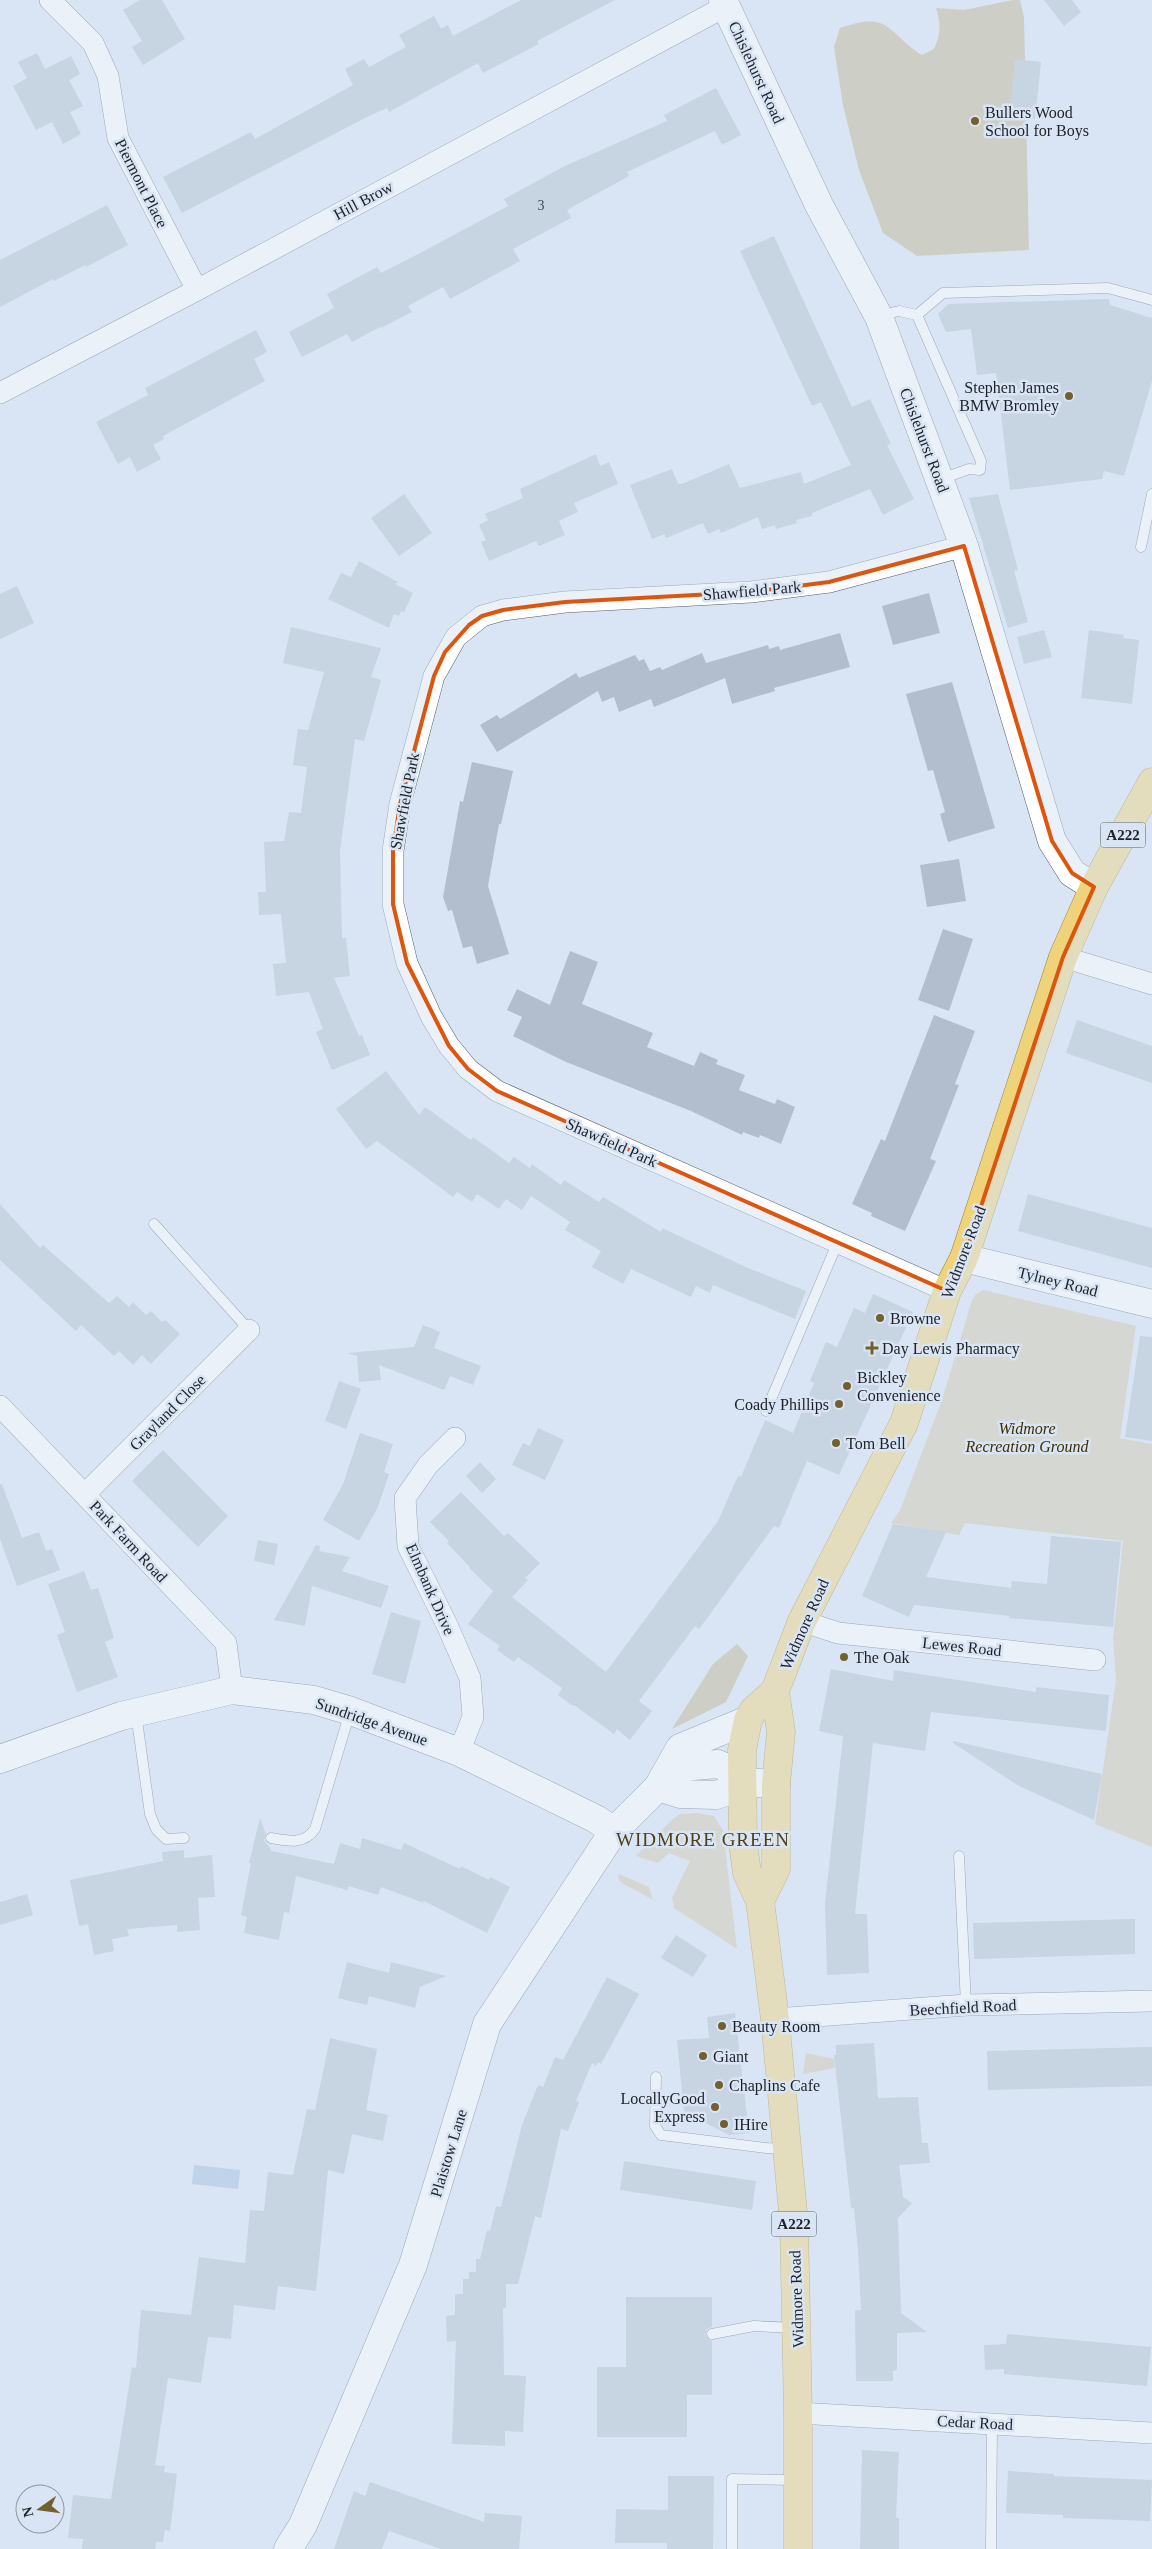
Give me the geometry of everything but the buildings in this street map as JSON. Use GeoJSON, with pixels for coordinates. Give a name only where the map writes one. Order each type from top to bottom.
{"type":"FeatureCollection","features":[{"type":"Feature","properties":{"kind":"main road","name":"A222"},"geometry":{"type":"LineString","coordinates":[[1094,887],[1152,782]]}},
{"type":"Feature","properties":{"kind":"main road","name":"Widmore Road"},"geometry":{"type":"LineString","coordinates":[[798,2549],[797,2328],[794,2223],[775,2019],[760,1901],[747,1873],[743,1844],[742,1750],[748,1720],[753,1711],[775,1691],[802,1621],[904,1423],[947,1291],[964,1258],[1063,957],[1094,887]]}},
{"type":"Feature","properties":{"kind":"main road","name":"Widmore Road"},"geometry":{"type":"LineString","coordinates":[[760,1901],[776,1869],[776,1784],[781,1732],[775,1691]]}},
{"type":"Feature","properties":{"kind":"street","name":"Piermont Place"},"geometry":{"type":"LineString","coordinates":[[50,0],[93,43],[108,76],[118,138],[197,290]]}},
{"type":"Feature","properties":{"kind":"street","name":"Hill Brow"},"geometry":{"type":"LineString","coordinates":[[0,393],[197,290],[724,3]]}},
{"type":"Feature","properties":{"kind":"street","name":"Chislehurst Road"},"geometry":{"type":"LineString","coordinates":[[724,3],[819,205],[879,317],[941,479],[964,546],[1052,841],[1072,873],[1094,887]]}},
{"type":"Feature","properties":{"kind":"street","name":"Shawfield Park"},"geometry":{"type":"LineString","coordinates":[[947,1291],[837,1244],[497,1091],[468,1069],[449,1046],[431,1016],[406,962],[398,934],[393,904],[392,875],[393,851],[400,804],[434,676],[456,637],[482,616],[502,610],[565,602],[751,592],[829,582],[964,546]]}},
{"type":"Feature","properties":{"kind":"street"},"geometry":{"type":"LineString","coordinates":[[1063,957],[1152,984]]}},
{"type":"Feature","properties":{"kind":"street","name":"Tylney Road"},"geometry":{"type":"LineString","coordinates":[[964,1258],[1152,1304]]}},
{"type":"Feature","properties":{"kind":"street","name":"Grayland Close"},"geometry":{"type":"LineString","coordinates":[[85,1494],[250,1330]]}},
{"type":"Feature","properties":{"kind":"street","name":"Park Farm Road"},"geometry":{"type":"LineString","coordinates":[[0,1406],[226,1643],[232,1690]]}},
{"type":"Feature","properties":{"kind":"street","name":"Elmbank Drive"},"geometry":{"type":"LineString","coordinates":[[455,1438],[428,1465],[405,1498],[408,1546],[448,1627],[470,1678],[473,1717],[459,1752]]}},
{"type":"Feature","properties":{"kind":"street","name":"Lewes Road"},"geometry":{"type":"LineString","coordinates":[[802,1621],[838,1634],[1094,1660]]}},
{"type":"Feature","properties":{"kind":"street","name":"Sundridge Avenue"},"geometry":{"type":"LineString","coordinates":[[0,1759],[136,1712],[232,1690],[314,1700],[351,1712],[459,1752],[596,1819],[614,1831]]}},
{"type":"Feature","properties":{"kind":"street","name":"Plaistow Lane"},"geometry":{"type":"LineString","coordinates":[[288,2549],[303,2525],[413,2265],[487,2024],[614,1831],[664,1778],[680,1748],[748,1720]]}},
{"type":"Feature","properties":{"kind":"street"},"geometry":{"type":"LineString","coordinates":[[664,1778],[680,1794],[716,1795],[729,1791],[742,1782],[776,1784]]}},
{"type":"Feature","properties":{"kind":"street","name":"Beechfield Road"},"geometry":{"type":"LineString","coordinates":[[775,2019],[966,2005],[1152,2001]]}},
{"type":"Feature","properties":{"kind":"street","name":"Cedar Road"},"geometry":{"type":"LineString","coordinates":[[798,2413],[1152,2432]]}},
{"type":"Feature","properties":{"kind":"lane"},"geometry":{"type":"LineString","coordinates":[[917,315],[943,294],[1108,288],[1152,300]]}},
{"type":"Feature","properties":{"kind":"lane"},"geometry":{"type":"LineString","coordinates":[[879,317],[898,310],[917,315]]}},
{"type":"Feature","properties":{"kind":"lane"},"geometry":{"type":"LineString","coordinates":[[917,315],[981,461],[980,470],[969,469],[941,479]]}},
{"type":"Feature","properties":{"kind":"lane"},"geometry":{"type":"LineString","coordinates":[[1142,547],[1152,494]]}},
{"type":"Feature","properties":{"kind":"lane"},"geometry":{"type":"LineString","coordinates":[[154,1224],[250,1330]]}},
{"type":"Feature","properties":{"kind":"lane"},"geometry":{"type":"LineString","coordinates":[[766,1411],[837,1244]]}},
{"type":"Feature","properties":{"kind":"lane"},"geometry":{"type":"LineString","coordinates":[[136,1712],[150,1814],[156,1829],[166,1839],[184,1838]]}},
{"type":"Feature","properties":{"kind":"lane"},"geometry":{"type":"LineString","coordinates":[[271,1838],[300,1841],[306,1839],[315,1829],[351,1712]]}},
{"type":"Feature","properties":{"kind":"lane"},"geometry":{"type":"LineString","coordinates":[[958,1856],[966,2005]]}},
{"type":"Feature","properties":{"kind":"lane"},"geometry":{"type":"LineString","coordinates":[[656,2077],[656,2126],[661,2135],[787,2149]]}},
{"type":"Feature","properties":{"kind":"lane"},"geometry":{"type":"LineString","coordinates":[[712,2334],[754,2326],[797,2328]]}},
{"type":"Feature","properties":{"kind":"lane"},"geometry":{"type":"LineString","coordinates":[[991,2549],[992,2423]]}},
{"type":"Feature","properties":{"kind":"lane"},"geometry":{"type":"LineString","coordinates":[[732,2549],[732,2479],[797,2480]]}},
{"type":"Feature","properties":{"kind":"highlighted area"},"geometry":{"type":"Polygon","coordinates":[[[964,546],[1052,841],[1072,873],[1094,887],[1063,957],[964,1258],[947,1291],[497,1091],[468,1069],[449,1046],[407,963],[393,904],[393,851],[400,804],[434,676],[445,652],[469,625],[482,616],[503,610],[565,602],[751,592],[829,582],[964,546]]]}},
{"type":"Feature","properties":{"kind":"green space","name":"Widmore Recreation Ground"},"geometry":{"type":"Polygon","coordinates":[[[983,1290],[1136,1326],[1120,1438],[1152,1444],[1152,1847],[1095,1824],[1116,1680],[1113,1639],[1123,1541],[965,1523],[959,1535],[891,1523],[900,1510],[942,1400],[972,1300],[976,1294],[983,1290]]]}},
{"type":"Feature","properties":{"kind":"green space"},"geometry":{"type":"Polygon","coordinates":[[[696,1813],[714,1816],[723,1830],[737,1949],[674,1908],[672,1898],[690,1861],[669,1853],[658,1863],[636,1856],[674,1818],[680,1814],[696,1813]]]}},
{"type":"Feature","properties":{"kind":"green space"},"geometry":{"type":"Polygon","coordinates":[[[619,1874],[649,1887],[653,1900],[622,1883],[618,1879],[619,1874]]]}},
{"type":"Feature","properties":{"kind":"green space"},"geometry":{"type":"Polygon","coordinates":[[[806,2053],[834,2059],[835,2068],[803,2074],[806,2053]]]}},
{"type":"Feature","properties":{"kind":"shaded area"},"geometry":{"type":"Polygon","coordinates":[[[1020,0],[1024,17],[1029,250],[917,256],[883,233],[859,170],[843,105],[834,47],[840,28],[869,21],[879,23],[887,26],[922,55],[934,49],[938,38],[939,19],[936,8],[964,10],[1020,0]]]}},
{"type":"Feature","properties":{"kind":"shaded area"},"geometry":{"type":"Polygon","coordinates":[[[737,1644],[748,1656],[726,1702],[672,1729],[713,1664],[737,1644]]]}},
{"type":"Feature","properties":{"kind":"water"},"geometry":{"type":"Polygon","coordinates":[[[194,2165],[240,2170],[238,2189],[192,2184],[194,2165]]]}},
{"type":"Feature","properties":{"kind":"place","name":"Bullers Wood School for Boys"},"geometry":{"type":"Point","coordinates":[975,121]}},
{"type":"Feature","properties":{"kind":"place","name":"Stephen James BMW Bromley"},"geometry":{"type":"Point","coordinates":[1069,396]}},
{"type":"Feature","properties":{"kind":"place","name":"Browne"},"geometry":{"type":"Point","coordinates":[880,1318]}},
{"type":"Feature","properties":{"kind":"place","name":"Day Lewis Pharmacy"},"geometry":{"type":"Point","coordinates":[872,1348]}},
{"type":"Feature","properties":{"kind":"place","name":"Bickley Convenience"},"geometry":{"type":"Point","coordinates":[847,1386]}},
{"type":"Feature","properties":{"kind":"place","name":"Coady Phillips"},"geometry":{"type":"Point","coordinates":[839,1404]}},
{"type":"Feature","properties":{"kind":"place","name":"Tom Bell"},"geometry":{"type":"Point","coordinates":[836,1443]}},
{"type":"Feature","properties":{"kind":"place","name":"The Oak"},"geometry":{"type":"Point","coordinates":[844,1657]}},
{"type":"Feature","properties":{"kind":"place","name":"Beauty Room"},"geometry":{"type":"Point","coordinates":[722,2026]}},
{"type":"Feature","properties":{"kind":"place","name":"Giant"},"geometry":{"type":"Point","coordinates":[703,2056]}},
{"type":"Feature","properties":{"kind":"place","name":"Chaplins Cafe"},"geometry":{"type":"Point","coordinates":[719,2085]}},
{"type":"Feature","properties":{"kind":"place","name":"LocallyGood Express"},"geometry":{"type":"Point","coordinates":[715,2107]}},
{"type":"Feature","properties":{"kind":"place","name":"IHire"},"geometry":{"type":"Point","coordinates":[724,2124]}},
{"type":"Feature","properties":{"kind":"district","name":"WIDMORE GREEN"},"geometry":{"type":"Point","coordinates":[703,1839]}}]}
